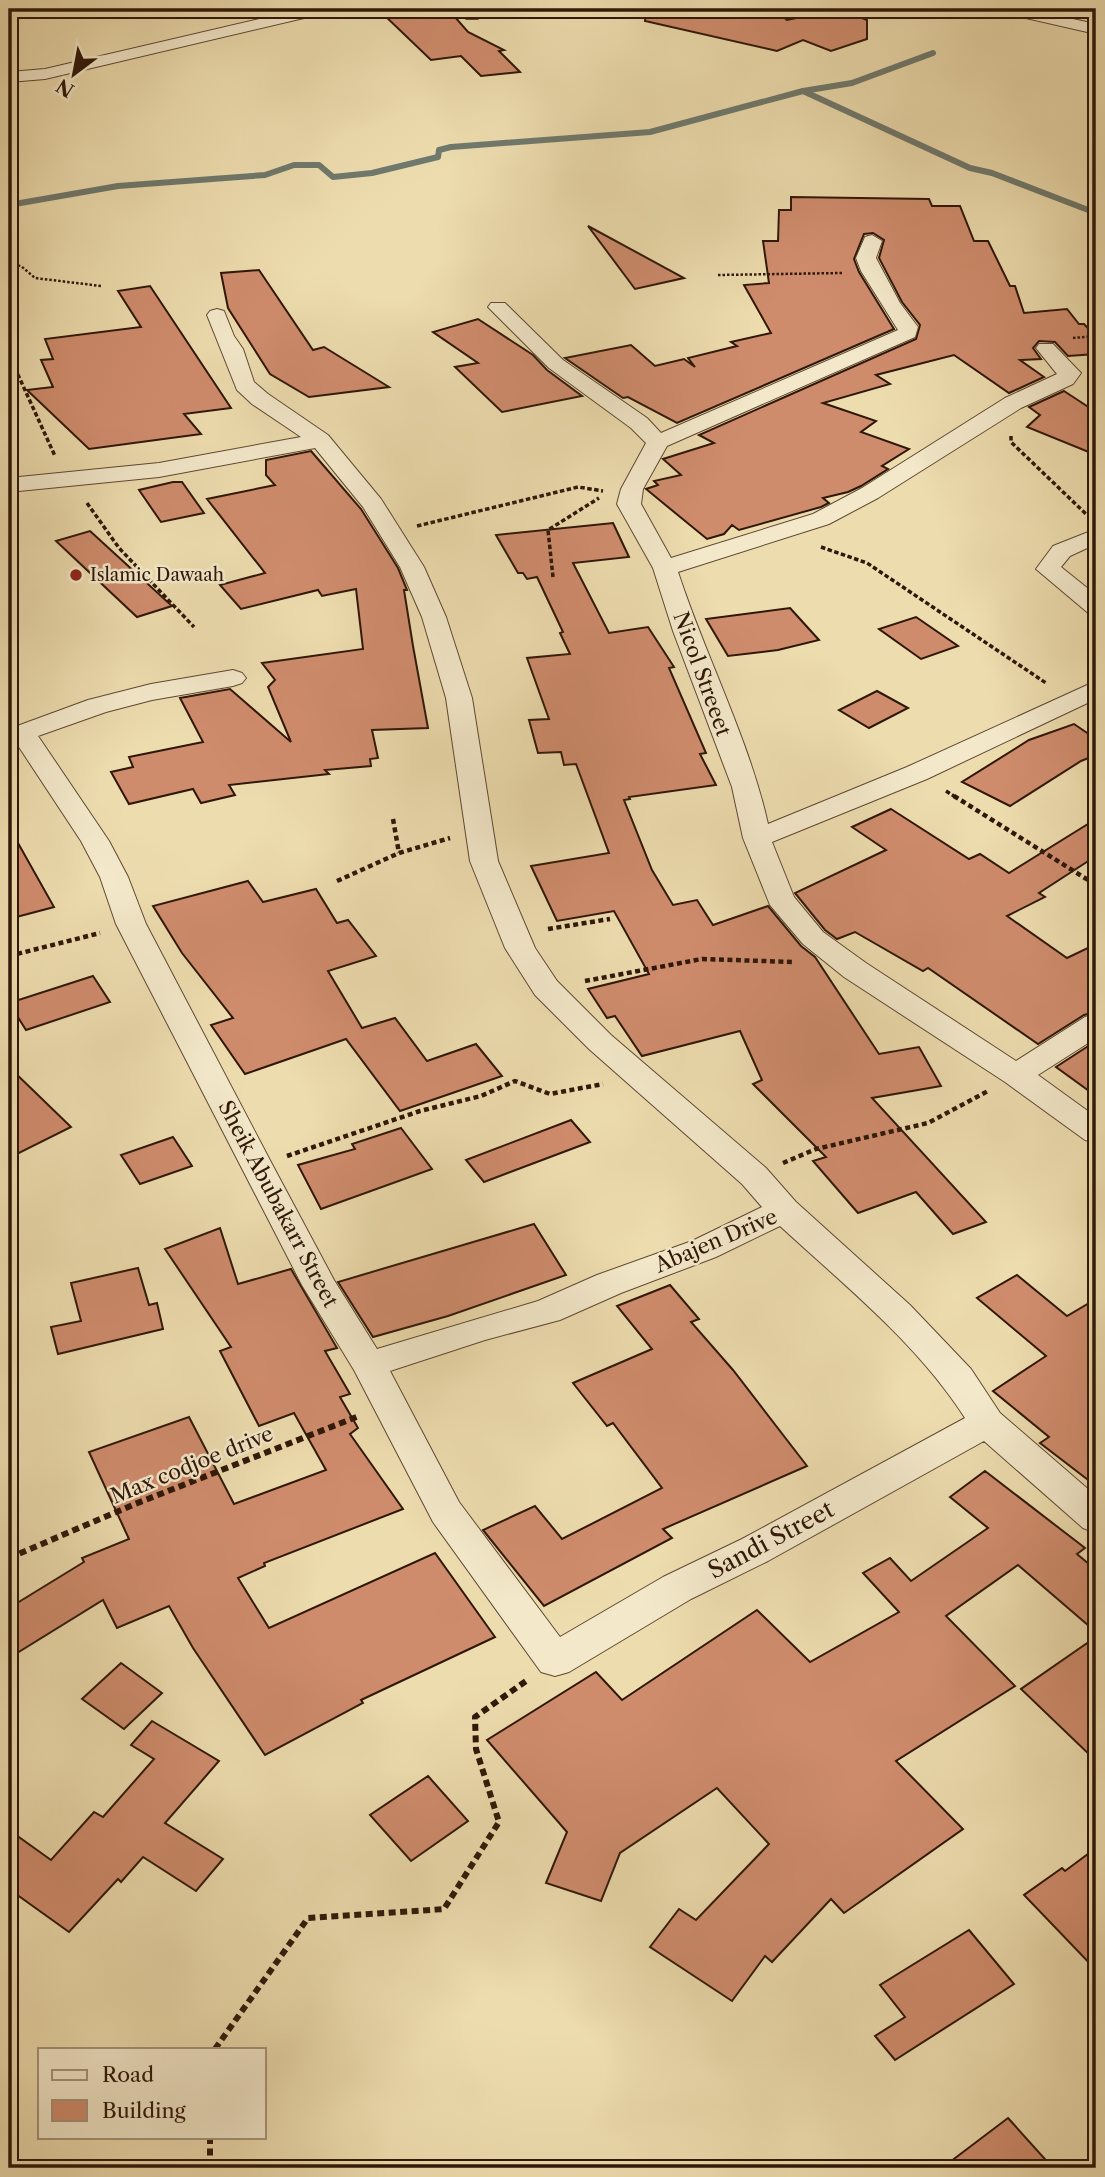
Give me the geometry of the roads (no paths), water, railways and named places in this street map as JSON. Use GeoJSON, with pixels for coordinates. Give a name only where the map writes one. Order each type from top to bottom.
{"type":"FeatureCollection","features":[{"type":"Feature","properties":{"kind":"street"},"geometry":{"type":"LineString","coordinates":[[9,77],[45,74],[321,9]]}},
{"type":"Feature","properties":{"kind":"street"},"geometry":{"type":"LineString","coordinates":[[1006,9],[1096,29]]}},
{"type":"Feature","properties":{"kind":"street"},"geometry":{"type":"LineString","coordinates":[[498,307],[556,364],[639,423],[658,442],[908,333],[908,327],[871,271],[866,258],[872,241]]}},
{"type":"Feature","properties":{"kind":"street"},"geometry":{"type":"LineString","coordinates":[[216,315],[224,337],[233,349],[237,368],[245,384],[260,399],[320,440],[349,472],[390,529],[412,567],[435,617],[459,698],[484,860],[520,948],[546,988],[638,1077],[754,1176],[784,1210]]}},
{"type":"Feature","properties":{"kind":"street"},"geometry":{"type":"LineString","coordinates":[[665,568],[821,519],[870,493],[1013,403],[1068,377],[1070,373],[1046,348]]}},
{"type":"Feature","properties":{"kind":"street"},"geometry":{"type":"LineString","coordinates":[[9,485],[159,470],[320,440]]}},
{"type":"Feature","properties":{"kind":"street","name":"Nicol Streeet"},"geometry":{"type":"LineString","coordinates":[[658,442],[632,489],[629,504],[665,568],[685,631],[746,787],[757,838],[780,899],[813,938],[855,970],[1016,1075],[1096,1132]]}},
{"type":"Feature","properties":{"kind":"street"},"geometry":{"type":"LineString","coordinates":[[1091,525],[1053,559],[1048,569],[1096,607]]}},
{"type":"Feature","properties":{"kind":"street"},"geometry":{"type":"LineString","coordinates":[[17,737],[97,706],[150,692],[233,678]]}},
{"type":"Feature","properties":{"kind":"street"},"geometry":{"type":"LineString","coordinates":[[757,838],[917,773],[1085,696]]}},
{"type":"Feature","properties":{"kind":"street","name":"Sheik Abubakarr Street"},"geometry":{"type":"LineString","coordinates":[[17,737],[95,841],[114,877],[131,925],[319,1285],[369,1365],[446,1512],[527,1626],[555,1660]]}},
{"type":"Feature","properties":{"kind":"street"},"geometry":{"type":"LineString","coordinates":[[1016,1075],[1096,1024]]}},
{"type":"Feature","properties":{"kind":"street","name":"Abajen Drive"},"geometry":{"type":"LineString","coordinates":[[369,1365],[480,1329],[548,1311],[609,1284],[704,1249],[784,1210],[898,1314],[958,1378],[987,1423],[1096,1518]]}},
{"type":"Feature","properties":{"kind":"street","name":"Sandi Street"},"geometry":{"type":"LineString","coordinates":[[555,1660],[677,1588],[755,1550],[987,1423]]}},
{"type":"Feature","properties":{"kind":"waterway"},"geometry":{"type":"LineString","coordinates":[[803,91],[852,83],[933,53]]}},
{"type":"Feature","properties":{"kind":"waterway"},"geometry":{"type":"LineString","coordinates":[[9,205],[118,186],[265,175],[294,165],[319,165],[333,177],[372,173],[438,157],[439,150],[451,147],[650,132],[803,91]]}},
{"type":"Feature","properties":{"kind":"waterway"},"geometry":{"type":"LineString","coordinates":[[803,91],[970,168],[992,173],[1096,213]]}},
{"type":"Feature","properties":{"kind":"place","name":"Islamic Dawaah"},"geometry":{"type":"Point","coordinates":[76,575]}}]}
